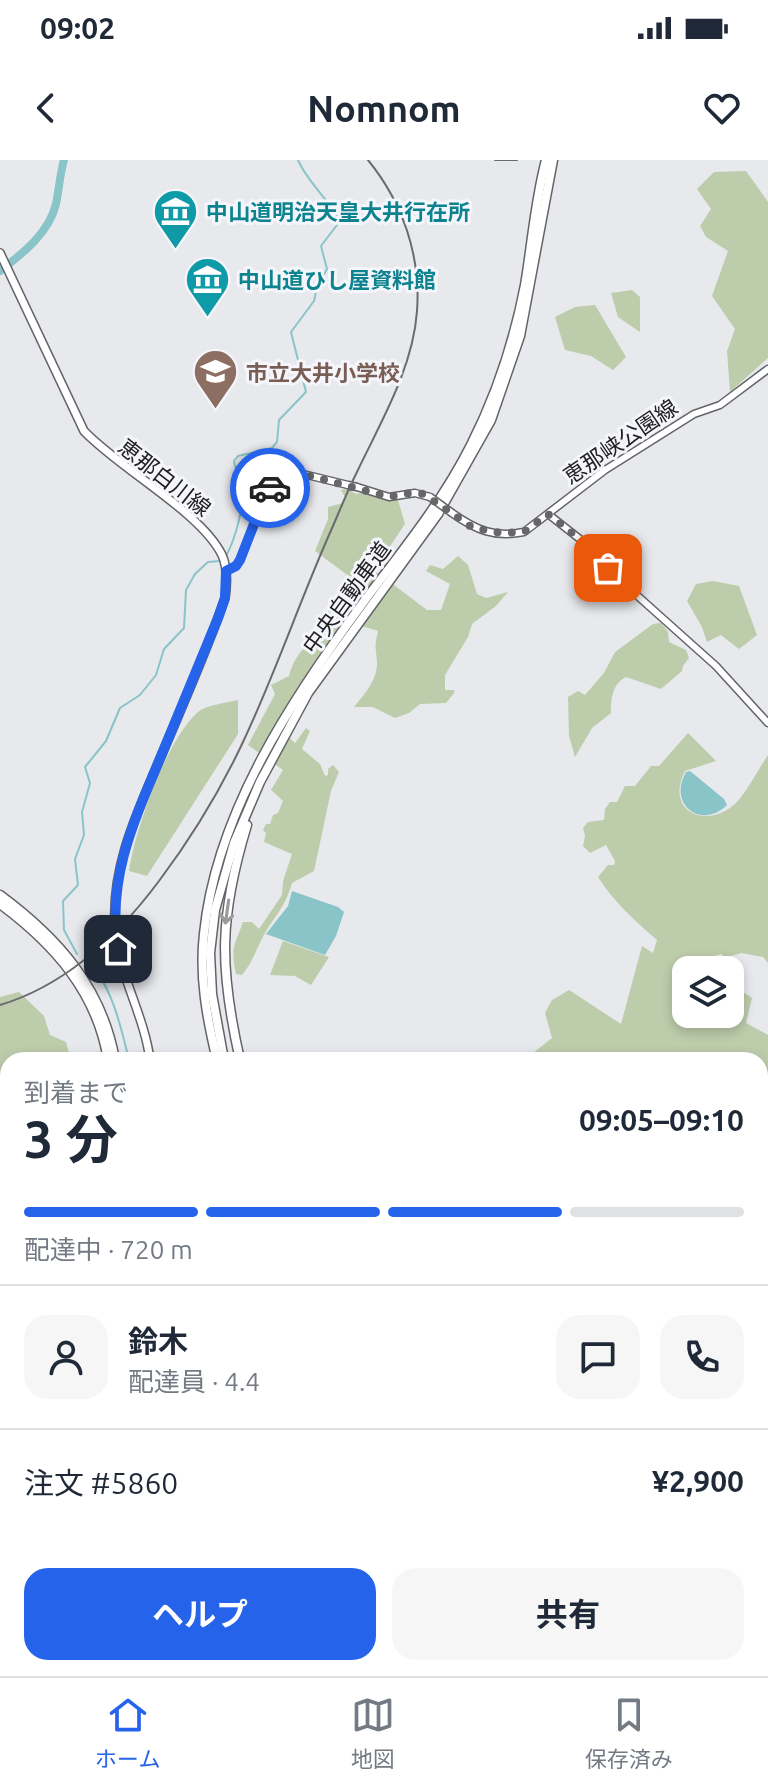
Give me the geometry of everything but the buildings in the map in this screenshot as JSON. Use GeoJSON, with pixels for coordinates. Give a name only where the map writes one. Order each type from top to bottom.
{"type":"FeatureCollection","features":[{"type":"Feature","properties":{"kind":"highway","name":"中央自動車道"},"geometry":{"type":"LineString","coordinates":[[223,1052],[212,994],[211,934],[224,874],[260,782],[308,693],[438,514],[491,420],[514,360],[524,323],[549,163]]}},
{"type":"Feature","properties":{"kind":"highway","name":"中央自動車道"},"geometry":{"type":"LineString","coordinates":[[215,1052],[204,994],[204,934],[216,871],[234,821],[302,689],[432,511],[469,449],[498,385],[514,334],[549,163]]}},
{"type":"Feature","properties":{"kind":"highway"},"geometry":{"type":"LineString","coordinates":[[238,1052],[224,976],[224,931],[231,883],[260,782]]}},
{"type":"Feature","properties":{"kind":"highway"},"geometry":{"type":"LineString","coordinates":[[0,895],[43,929],[78,969],[104,1017],[113,1052]]}},
{"type":"Feature","properties":{"kind":"highway"},"geometry":{"type":"LineString","coordinates":[[0,904],[49,944],[78,980],[100,1025],[106,1052]]}},
{"type":"Feature","properties":{"kind":"main road","name":"恵那白川線"},"geometry":{"type":"LineString","coordinates":[[0,253],[84,431],[102,451],[206,530],[224,563]]}},
{"type":"Feature","properties":{"kind":"main road","name":"恵那峡公園線"},"geometry":{"type":"LineString","coordinates":[[224,563],[236,566],[240,560],[269,488],[303,474],[389,497],[415,493],[430,497],[473,528],[508,534],[531,528],[605,470],[688,418],[720,405],[768,369]]}},
{"type":"Feature","properties":{"kind":"main road"},"geometry":{"type":"LineString","coordinates":[[548,514],[590,547],[622,582],[716,666],[768,723]]}},
{"type":"Feature","properties":{"kind":"main road"},"geometry":{"type":"LineString","coordinates":[[149,1052],[124,978],[118,949],[114,907],[118,871],[133,823],[225,598],[224,563]]}},
{"type":"Feature","properties":{"kind":"green space"},"geometry":{"type":"Polygon","coordinates":[[[746,171],[768,202],[768,358],[730,392],[727,351],[735,329],[712,296],[728,251],[706,237],[700,226],[711,209],[697,189],[714,172],[746,171]]]}},
{"type":"Feature","properties":{"kind":"green space"},"geometry":{"type":"Polygon","coordinates":[[[632,290],[640,297],[640,332],[618,317],[611,293],[632,290]]]}},
{"type":"Feature","properties":{"kind":"green space"},"geometry":{"type":"Polygon","coordinates":[[[595,305],[626,357],[613,370],[591,356],[565,350],[555,317],[575,307],[595,305]]]}},
{"type":"Feature","properties":{"kind":"green space"},"geometry":{"type":"Polygon","coordinates":[[[347,489],[356,494],[365,492],[398,500],[405,524],[374,570],[427,610],[441,610],[450,584],[426,571],[430,565],[443,569],[458,556],[468,565],[477,594],[486,598],[508,592],[496,606],[472,624],[468,637],[445,675],[445,690],[454,690],[446,703],[420,704],[409,713],[395,718],[373,707],[354,707],[375,675],[378,631],[345,621],[275,724],[295,743],[306,728],[310,731],[302,749],[320,764],[325,776],[333,765],[339,772],[331,791],[314,871],[292,883],[283,906],[249,965],[242,975],[236,974],[233,951],[243,922],[252,922],[259,929],[282,895],[292,854],[264,842],[266,833],[263,830],[266,824],[270,824],[273,815],[278,813],[283,801],[271,790],[283,770],[248,745],[275,694],[271,685],[289,676],[303,649],[328,633],[330,627],[325,623],[326,614],[350,577],[315,551],[328,519],[328,507],[343,503],[345,497],[341,490],[347,489]]]}},
{"type":"Feature","properties":{"kind":"green space"},"geometry":{"type":"Polygon","coordinates":[[[713,581],[739,586],[757,635],[739,649],[721,635],[707,642],[687,601],[696,584],[713,581]]]}},
{"type":"Feature","properties":{"kind":"green space"},"geometry":{"type":"Polygon","coordinates":[[[661,623],[668,632],[669,642],[686,650],[689,658],[682,671],[661,689],[626,677],[621,680],[613,692],[611,713],[592,728],[575,757],[569,736],[568,697],[578,691],[585,695],[604,673],[615,652],[653,624],[661,623]]]}},
{"type":"Feature","properties":{"kind":"green space"},"geometry":{"type":"Polygon","coordinates":[[[238,700],[238,734],[147,876],[129,871],[145,810],[163,764],[185,726],[201,710],[238,700]]]}},
{"type":"Feature","properties":{"kind":"green space"},"geometry":{"type":"Polygon","coordinates":[[[688,733],[716,761],[685,771],[680,798],[692,813],[713,815],[736,803],[768,755],[768,963],[763,957],[741,953],[731,956],[672,956],[672,1028],[744,1028],[744,993],[752,998],[746,1023],[768,1035],[768,1052],[534,1052],[552,1038],[545,1013],[552,1000],[569,990],[621,1024],[642,946],[653,953],[657,940],[617,902],[598,877],[615,861],[606,845],[590,853],[583,846],[583,828],[588,822],[604,820],[605,809],[610,802],[617,802],[625,786],[635,786],[651,766],[659,766],[688,733]]]}},
{"type":"Feature","properties":{"kind":"green space"},"geometry":{"type":"Polygon","coordinates":[[[283,941],[329,957],[311,985],[295,976],[270,975],[283,941]]]}},
{"type":"Feature","properties":{"kind":"green space"},"geometry":{"type":"Polygon","coordinates":[[[19,992],[44,1016],[50,1035],[66,1042],[69,1052],[0,1052],[0,997],[19,992]]]}},
{"type":"Feature","properties":{"kind":"water"},"geometry":{"type":"Polygon","coordinates":[[[690,771],[727,805],[707,815],[690,810],[684,804],[681,784],[686,772],[690,771]]]}},
{"type":"Feature","properties":{"kind":"water"},"geometry":{"type":"Polygon","coordinates":[[[292,891],[344,912],[325,955],[266,934],[288,906],[292,891]]]}},
{"type":"Feature","properties":{"kind":"waterway"},"geometry":{"type":"LineString","coordinates":[[0,271],[26,250],[48,224],[56,204],[64,160]]}},
{"type":"Feature","properties":{"kind":"waterway"},"geometry":{"type":"LineString","coordinates":[[225,558],[236,533],[243,493],[234,461],[238,456],[272,448],[277,442],[279,420],[306,392],[291,332],[314,301],[317,287],[327,269],[321,246],[340,221],[298,160]]}},
{"type":"Feature","properties":{"kind":"waterway"},"geometry":{"type":"LineString","coordinates":[[77,954],[64,930],[63,901],[78,885],[75,859],[84,835],[82,812],[90,783],[85,767],[106,741],[120,708],[140,695],[156,675],[164,649],[184,628],[186,590],[195,574],[208,562],[220,561]]}},
{"type":"Feature","properties":{"kind":"waterway"},"geometry":{"type":"LineString","coordinates":[[87,965],[95,971],[109,993],[127,1052]]}},
{"type":"Feature","properties":{"kind":"railway"},"geometry":{"type":"LineString","coordinates":[[0,1005],[47,985],[69,971],[126,921],[194,831],[225,778],[255,716],[345,497],[394,395],[414,333],[416,270],[407,231],[391,194],[368,160]]}},
{"type":"Feature","properties":{"kind":"railway"},"geometry":{"type":"LineString","coordinates":[[495,160],[517,160]]}},
{"type":"Feature","properties":{"kind":"way so far"},"geometry":{"type":"LineString","coordinates":[[270,488],[303,474],[389,497],[424,494],[473,528],[502,533],[524,532],[548,514],[590,547],[608,568]]}},
{"type":"Feature","properties":{"kind":"place","name":"中山道明治天皇大井行在所"},"geometry":{"type":"Point","coordinates":[175,250]}},
{"type":"Feature","properties":{"kind":"place","name":"中山道ひし屋資料館"},"geometry":{"type":"Point","coordinates":[207,318]}},
{"type":"Feature","properties":{"kind":"place","name":"市立大井小学校"},"geometry":{"type":"Point","coordinates":[215,411]}},
{"type":"Feature","properties":{"kind":"route"},"geometry":{"type":"LineString","coordinates":[[118,949],[114,907],[118,871],[128,837],[218,618],[225,598],[226,571],[240,560],[270,488]]}}]}
